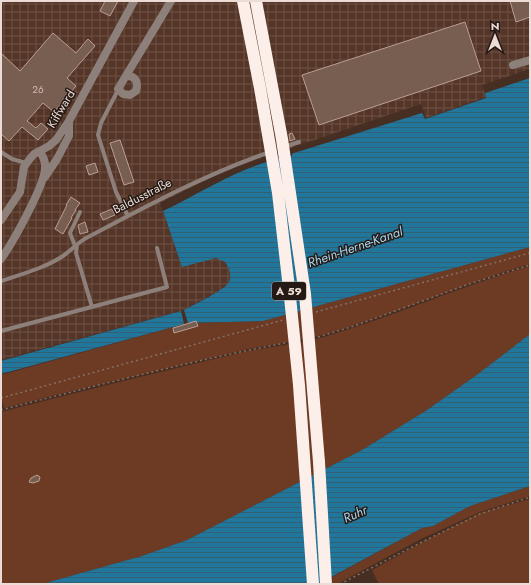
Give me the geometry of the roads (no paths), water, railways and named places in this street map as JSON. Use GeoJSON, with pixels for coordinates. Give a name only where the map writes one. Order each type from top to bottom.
{"type":"FeatureCollection","features":[{"type":"Feature","properties":{"kind":"highway","name":"A 59"},"geometry":{"type":"LineString","coordinates":[[243,1],[260,88],[280,215],[299,385],[313,584]]}},
{"type":"Feature","properties":{"kind":"highway","name":"A 59"},"geometry":{"type":"LineString","coordinates":[[256,1],[282,139],[305,294],[319,462],[326,584]]}},
{"type":"Feature","properties":{"kind":"street","name":"Kiffward"},"geometry":{"type":"LineString","coordinates":[[27,163],[34,154],[56,140],[69,121],[134,1]]}},
{"type":"Feature","properties":{"kind":"street"},"geometry":{"type":"LineString","coordinates":[[126,76],[132,77],[138,84],[136,90],[130,95],[127,95],[118,89],[171,1]]}},
{"type":"Feature","properties":{"kind":"street"},"geometry":{"type":"LineString","coordinates":[[513,65],[530,60]]}},
{"type":"Feature","properties":{"kind":"street"},"geometry":{"type":"LineString","coordinates":[[1,260],[43,180],[69,136],[69,121]]}},
{"type":"Feature","properties":{"kind":"street"},"geometry":{"type":"LineString","coordinates":[[40,151],[45,163],[43,180]]}},
{"type":"Feature","properties":{"kind":"street"},"geometry":{"type":"LineString","coordinates":[[1,220],[20,192],[24,167],[27,163]]}},
{"type":"Feature","properties":{"kind":"lane"},"geometry":{"type":"LineString","coordinates":[[118,89],[101,123],[98,135],[116,192],[128,216]]}},
{"type":"Feature","properties":{"kind":"lane","name":"Baldusstraße"},"geometry":{"type":"LineString","coordinates":[[1,281],[44,266],[63,256],[84,239],[198,181],[224,169],[299,142]]}},
{"type":"Feature","properties":{"kind":"lane"},"geometry":{"type":"LineString","coordinates":[[1,152],[12,159],[27,163]]}},
{"type":"Feature","properties":{"kind":"lane"},"geometry":{"type":"LineString","coordinates":[[80,212],[70,233],[76,245],[76,253],[92,307]]}},
{"type":"Feature","properties":{"kind":"lane"},"geometry":{"type":"LineString","coordinates":[[1,331],[167,287],[157,248]]}},
{"type":"Feature","properties":{"kind":"water","name":"Rhein-Herne-Kanal"},"geometry":{"type":"Polygon","coordinates":[[[530,78],[530,247],[263,321],[188,323],[184,310],[222,289],[230,280],[230,272],[225,262],[216,258],[182,267],[163,211],[242,171],[258,165],[292,156],[294,153],[422,113],[425,119],[486,98],[485,93],[530,78]]]}},
{"type":"Feature","properties":{"kind":"water"},"geometry":{"type":"Polygon","coordinates":[[[181,311],[184,324],[1,374],[1,361],[181,311]]]}},
{"type":"Feature","properties":{"kind":"water","name":"Ruhr"},"geometry":{"type":"Polygon","coordinates":[[[530,334],[530,486],[470,506],[433,526],[422,528],[318,584],[42,584],[142,556],[187,540],[362,450],[427,410],[478,374],[530,334]]]}}]}
